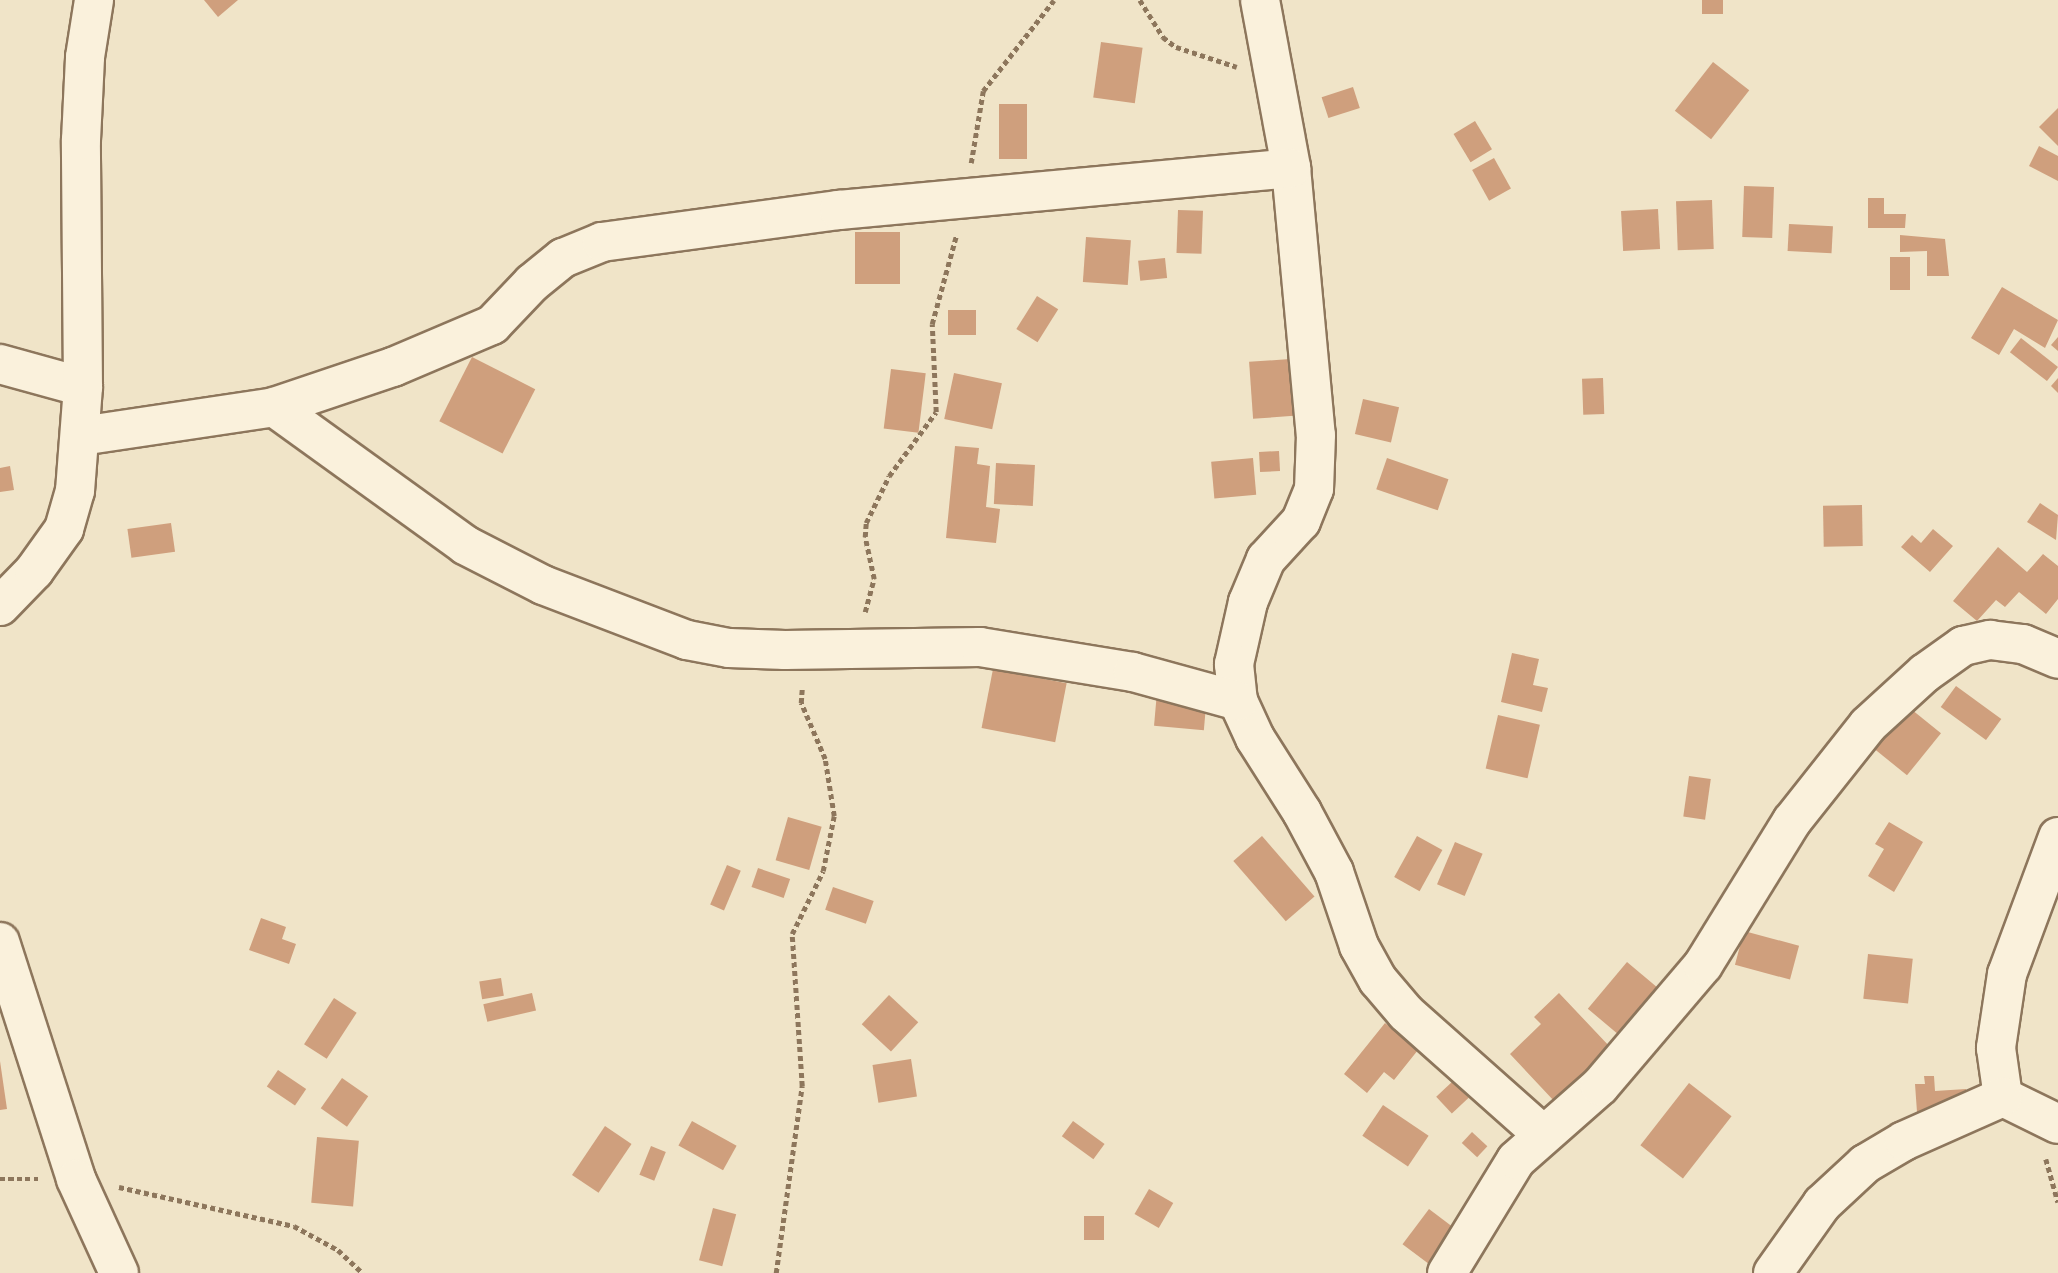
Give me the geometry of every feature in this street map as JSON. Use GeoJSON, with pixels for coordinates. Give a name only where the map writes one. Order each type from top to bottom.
{"type":"FeatureCollection","features":[{"type":"Feature","properties":{"kind":"street"},"geometry":{"type":"LineString","coordinates":[[0,606],[34,571],[64,529],[75,491],[83,387],[81,141],[85,57],[94,0]]}},
{"type":"Feature","properties":{"kind":"street"},"geometry":{"type":"LineString","coordinates":[[1260,0],[1291,168],[1311,351],[1314,489],[1301,521],[1266,559],[1248,602],[1234,664],[1238,701],[1255,738],[1334,872],[1359,946],[1378,980],[1406,1013],[1541,1133]]}},
{"type":"Feature","properties":{"kind":"street"},"geometry":{"type":"LineString","coordinates":[[81,436],[274,407],[393,367],[492,326],[532,283],[563,258],[602,242],[707,225],[1291,168]]}},
{"type":"Feature","properties":{"kind":"street"},"geometry":{"type":"LineString","coordinates":[[0,365],[83,387]]}},
{"type":"Feature","properties":{"kind":"street"},"geometry":{"type":"LineString","coordinates":[[274,407],[465,545],[543,585],[687,640],[730,648],[980,647],[1133,672],[1238,701]]}},
{"type":"Feature","properties":{"kind":"street"},"geometry":{"type":"LineString","coordinates":[[1447,1273],[1497,1186],[1541,1133],[1600,1086],[1646,1037],[1703,965],[1793,821],[1868,725],[1925,673],[1963,646],[1990,640],[2024,644],[2058,659]]}},
{"type":"Feature","properties":{"kind":"street"},"geometry":{"type":"LineString","coordinates":[[2003,1097],[1996,1048],[2007,974],[2058,837]]}},
{"type":"Feature","properties":{"kind":"street"},"geometry":{"type":"LineString","coordinates":[[0,942],[76,1179],[119,1273]]}},
{"type":"Feature","properties":{"kind":"street"},"geometry":{"type":"LineString","coordinates":[[2003,1097],[2058,1124]]}},
{"type":"Feature","properties":{"kind":"street"},"geometry":{"type":"LineString","coordinates":[[1773,1273],[1822,1204],[1865,1164],[1904,1141],[2003,1097]]}},
{"type":"Feature","properties":{"kind":"path"},"geometry":{"type":"LineString","coordinates":[[776,1273],[802,1086],[792,934],[823,872],[834,816],[825,759],[801,704],[801,691],[810,671],[836,648],[867,609],[873,593],[865,537],[877,496],[936,412],[932,324],[967,200],[983,91],[1054,0]]}},
{"type":"Feature","properties":{"kind":"path"},"geometry":{"type":"LineString","coordinates":[[1140,0],[1163,37],[1176,47],[1275,78]]}},
{"type":"Feature","properties":{"kind":"path"},"geometry":{"type":"LineString","coordinates":[[76,1179],[190,1200],[294,1226],[338,1250],[363,1273]]}},
{"type":"Feature","properties":{"kind":"building"},"geometry":{"type":"Polygon","coordinates":[[[204,0],[238,0],[218,17],[204,0]]]}},
{"type":"Feature","properties":{"kind":"building"},"geometry":{"type":"Polygon","coordinates":[[[1702,0],[1723,0],[1723,14],[1702,14],[1702,0]]]}},
{"type":"Feature","properties":{"kind":"building"},"geometry":{"type":"Polygon","coordinates":[[[1101,42],[1143,48],[1135,103],[1093,97],[1101,42]]]}},
{"type":"Feature","properties":{"kind":"building"},"geometry":{"type":"Polygon","coordinates":[[[1713,62],[1749,90],[1711,139],[1675,111],[1713,62]]]}},
{"type":"Feature","properties":{"kind":"building"},"geometry":{"type":"Polygon","coordinates":[[[1353,87],[1360,108],[1328,118],[1322,97],[1353,87]]]}},
{"type":"Feature","properties":{"kind":"building"},"geometry":{"type":"Polygon","coordinates":[[[999,104],[1027,104],[1027,159],[999,159],[999,104]]]}},
{"type":"Feature","properties":{"kind":"building"},"geometry":{"type":"Polygon","coordinates":[[[2058,108],[2058,146],[2039,127],[2058,108]]]}},
{"type":"Feature","properties":{"kind":"building"},"geometry":{"type":"Polygon","coordinates":[[[1475,121],[1492,149],[1471,162],[1454,134],[1475,121]]]}},
{"type":"Feature","properties":{"kind":"building"},"geometry":{"type":"Polygon","coordinates":[[[2039,146],[2058,156],[2058,181],[2029,166],[2039,146]]]}},
{"type":"Feature","properties":{"kind":"building"},"geometry":{"type":"Polygon","coordinates":[[[1494,158],[1511,189],[1489,201],[1472,170],[1494,158]]]}},
{"type":"Feature","properties":{"kind":"building"},"geometry":{"type":"Polygon","coordinates":[[[1744,186],[1774,187],[1772,238],[1742,237],[1744,186]]]}},
{"type":"Feature","properties":{"kind":"building"},"geometry":{"type":"Polygon","coordinates":[[[1868,198],[1884,198],[1884,214],[1906,214],[1905,228],[1868,228],[1868,198]]]}},
{"type":"Feature","properties":{"kind":"building"},"geometry":{"type":"Polygon","coordinates":[[[1712,200],[1714,249],[1678,250],[1676,201],[1712,200]]]}},
{"type":"Feature","properties":{"kind":"building"},"geometry":{"type":"Polygon","coordinates":[[[1658,209],[1660,249],[1623,251],[1621,211],[1658,209]]]}},
{"type":"Feature","properties":{"kind":"building"},"geometry":{"type":"Polygon","coordinates":[[[1178,210],[1203,211],[1201,254],[1176,253],[1178,210]]]}},
{"type":"Feature","properties":{"kind":"building"},"geometry":{"type":"Polygon","coordinates":[[[1789,224],[1833,226],[1832,253],[1788,251],[1789,224]]]}},
{"type":"Feature","properties":{"kind":"building"},"geometry":{"type":"Polygon","coordinates":[[[855,232],[900,232],[900,284],[855,284],[855,232]]]}},
{"type":"Feature","properties":{"kind":"building"},"geometry":{"type":"Polygon","coordinates":[[[1900,235],[1945,239],[1949,276],[1927,276],[1927,251],[1900,252],[1900,235]]]}},
{"type":"Feature","properties":{"kind":"building"},"geometry":{"type":"Polygon","coordinates":[[[1086,237],[1131,240],[1128,285],[1083,282],[1086,237]]]}},
{"type":"Feature","properties":{"kind":"building"},"geometry":{"type":"Polygon","coordinates":[[[1890,257],[1910,257],[1910,290],[1890,290],[1890,257]]]}},
{"type":"Feature","properties":{"kind":"building"},"geometry":{"type":"Polygon","coordinates":[[[1165,258],[1167,278],[1140,281],[1138,261],[1165,258]]]}},
{"type":"Feature","properties":{"kind":"building"},"geometry":{"type":"Polygon","coordinates":[[[2002,287],[2058,320],[2045,348],[2014,329],[1999,355],[1971,338],[2002,287]]]}},
{"type":"Feature","properties":{"kind":"building"},"geometry":{"type":"Polygon","coordinates":[[[1037,296],[1058,309],[1038,342],[1016,329],[1037,296]]]}},
{"type":"Feature","properties":{"kind":"building"},"geometry":{"type":"Polygon","coordinates":[[[948,310],[976,310],[976,335],[948,335],[948,310]]]}},
{"type":"Feature","properties":{"kind":"building"},"geometry":{"type":"Polygon","coordinates":[[[2058,337],[2058,351],[2051,345],[2058,337]]]}},
{"type":"Feature","properties":{"kind":"building"},"geometry":{"type":"Polygon","coordinates":[[[2021,338],[2058,367],[2047,381],[2010,352],[2021,338]]]}},
{"type":"Feature","properties":{"kind":"building"},"geometry":{"type":"Polygon","coordinates":[[[472,357],[535,389],[503,453],[439,421],[472,357]]]}},
{"type":"Feature","properties":{"kind":"building"},"geometry":{"type":"Polygon","coordinates":[[[1290,359],[1294,416],[1253,419],[1249,362],[1290,359]]]}},
{"type":"Feature","properties":{"kind":"building"},"geometry":{"type":"Polygon","coordinates":[[[891,369],[926,373],[918,433],[884,429],[891,369]]]}},
{"type":"Feature","properties":{"kind":"building"},"geometry":{"type":"Polygon","coordinates":[[[954,373],[1002,383],[992,429],[944,419],[954,373]]]}},
{"type":"Feature","properties":{"kind":"building"},"geometry":{"type":"Polygon","coordinates":[[[1603,378],[1604,414],[1583,415],[1582,379],[1603,378]]]}},
{"type":"Feature","properties":{"kind":"building"},"geometry":{"type":"Polygon","coordinates":[[[2058,378],[2058,393],[2051,386],[2058,378]]]}},
{"type":"Feature","properties":{"kind":"building"},"geometry":{"type":"Polygon","coordinates":[[[1363,399],[1399,407],[1391,442],[1355,434],[1363,399]]]}},
{"type":"Feature","properties":{"kind":"building"},"geometry":{"type":"Polygon","coordinates":[[[955,446],[979,448],[977,464],[990,466],[986,507],[1000,509],[996,543],[946,538],[955,446]]]}},
{"type":"Feature","properties":{"kind":"building"},"geometry":{"type":"Polygon","coordinates":[[[1279,451],[1280,471],[1260,472],[1259,452],[1279,451]]]}},
{"type":"Feature","properties":{"kind":"building"},"geometry":{"type":"Polygon","coordinates":[[[1253,458],[1256,495],[1214,499],[1211,462],[1253,458]]]}},
{"type":"Feature","properties":{"kind":"building"},"geometry":{"type":"Polygon","coordinates":[[[1387,458],[1448,479],[1438,510],[1376,489],[1387,458]]]}},
{"type":"Feature","properties":{"kind":"building"},"geometry":{"type":"Polygon","coordinates":[[[996,463],[1035,465],[1033,506],[994,504],[996,463]]]}},
{"type":"Feature","properties":{"kind":"building"},"geometry":{"type":"Polygon","coordinates":[[[10,466],[14,490],[0,492],[0,468],[10,466]]]}},
{"type":"Feature","properties":{"kind":"building"},"geometry":{"type":"Polygon","coordinates":[[[2040,503],[2058,515],[2056,540],[2027,522],[2040,503]]]}},
{"type":"Feature","properties":{"kind":"building"},"geometry":{"type":"Polygon","coordinates":[[[1862,505],[1863,546],[1824,547],[1823,506],[1862,505]]]}},
{"type":"Feature","properties":{"kind":"building"},"geometry":{"type":"Polygon","coordinates":[[[171,523],[175,552],[131,558],[127,529],[171,523]]]}},
{"type":"Feature","properties":{"kind":"building"},"geometry":{"type":"Polygon","coordinates":[[[1933,529],[1953,546],[1930,572],[1901,547],[1912,535],[1921,543],[1933,529]]]}},
{"type":"Feature","properties":{"kind":"building"},"geometry":{"type":"Polygon","coordinates":[[[1998,547],[2027,572],[2043,554],[2058,566],[2058,599],[2046,614],[2019,592],[2005,607],[1996,600],[1977,621],[1953,601],[1998,547]]]}},
{"type":"Feature","properties":{"kind":"building"},"geometry":{"type":"Polygon","coordinates":[[[1512,653],[1539,659],[1533,685],[1548,688],[1542,712],[1501,702],[1512,653]]]}},
{"type":"Feature","properties":{"kind":"building"},"geometry":{"type":"Polygon","coordinates":[[[993,669],[1067,683],[1055,742],[982,728],[993,669]]]}},
{"type":"Feature","properties":{"kind":"building"},"geometry":{"type":"Polygon","coordinates":[[[1956,686],[2001,719],[1986,740],[1941,707],[1956,686]]]}},
{"type":"Feature","properties":{"kind":"building"},"geometry":{"type":"Polygon","coordinates":[[[1157,692],[1207,696],[1204,730],[1154,726],[1157,692]]]}},
{"type":"Feature","properties":{"kind":"building"},"geometry":{"type":"Polygon","coordinates":[[[1906,705],[1941,733],[1907,775],[1872,747],[1906,705]]]}},
{"type":"Feature","properties":{"kind":"building"},"geometry":{"type":"Polygon","coordinates":[[[1498,715],[1540,725],[1528,778],[1486,769],[1498,715]]]}},
{"type":"Feature","properties":{"kind":"building"},"geometry":{"type":"Polygon","coordinates":[[[1689,776],[1711,779],[1705,820],[1683,817],[1689,776]]]}},
{"type":"Feature","properties":{"kind":"building"},"geometry":{"type":"Polygon","coordinates":[[[788,817],[822,827],[809,870],[776,860],[788,817]]]}},
{"type":"Feature","properties":{"kind":"building"},"geometry":{"type":"Polygon","coordinates":[[[1889,822],[1923,842],[1894,892],[1868,876],[1884,849],[1875,844],[1889,822]]]}},
{"type":"Feature","properties":{"kind":"building"},"geometry":{"type":"Polygon","coordinates":[[[1262,836],[1314,896],[1286,921],[1233,861],[1262,836]]]}},
{"type":"Feature","properties":{"kind":"building"},"geometry":{"type":"Polygon","coordinates":[[[1417,836],[1442,850],[1420,891],[1394,877],[1417,836]]]}},
{"type":"Feature","properties":{"kind":"building"},"geometry":{"type":"Polygon","coordinates":[[[1455,842],[1483,854],[1465,896],[1437,884],[1455,842]]]}},
{"type":"Feature","properties":{"kind":"building"},"geometry":{"type":"Polygon","coordinates":[[[727,865],[741,871],[724,910],[710,905],[727,865]]]}},
{"type":"Feature","properties":{"kind":"building"},"geometry":{"type":"Polygon","coordinates":[[[758,868],[790,879],[784,898],[751,887],[758,868]]]}},
{"type":"Feature","properties":{"kind":"building"},"geometry":{"type":"Polygon","coordinates":[[[833,887],[874,901],[866,924],[825,910],[833,887]]]}},
{"type":"Feature","properties":{"kind":"building"},"geometry":{"type":"Polygon","coordinates":[[[261,918],[286,927],[282,939],[296,944],[289,964],[249,950],[261,918]]]}},
{"type":"Feature","properties":{"kind":"building"},"geometry":{"type":"Polygon","coordinates":[[[1744,931],[1799,946],[1790,980],[1735,965],[1744,931]]]}},
{"type":"Feature","properties":{"kind":"building"},"geometry":{"type":"Polygon","coordinates":[[[1868,954],[1913,959],[1908,1003],[1863,999],[1868,954]]]}},
{"type":"Feature","properties":{"kind":"building"},"geometry":{"type":"Polygon","coordinates":[[[1627,962],[1663,992],[1624,1039],[1588,1009],[1627,962]]]}},
{"type":"Feature","properties":{"kind":"building"},"geometry":{"type":"Polygon","coordinates":[[[501,978],[504,996],[482,999],[479,981],[501,978]]]}},
{"type":"Feature","properties":{"kind":"building"},"geometry":{"type":"Polygon","coordinates":[[[532,993],[536,1011],[487,1022],[483,1004],[532,993]]]}},
{"type":"Feature","properties":{"kind":"building"},"geometry":{"type":"Polygon","coordinates":[[[1559,993],[1611,1048],[1555,1102],[1510,1054],[1541,1024],[1534,1017],[1559,993]]]}},
{"type":"Feature","properties":{"kind":"building"},"geometry":{"type":"Polygon","coordinates":[[[889,995],[918,1022],[891,1052],[862,1024],[889,995]]]}},
{"type":"Feature","properties":{"kind":"building"},"geometry":{"type":"Polygon","coordinates":[[[334,998],[357,1013],[327,1059],[304,1044],[334,998]]]}},
{"type":"Feature","properties":{"kind":"building"},"geometry":{"type":"Polygon","coordinates":[[[1385,1023],[1418,1050],[1394,1080],[1384,1072],[1367,1093],[1344,1074],[1385,1023]]]}},
{"type":"Feature","properties":{"kind":"building"},"geometry":{"type":"Polygon","coordinates":[[[911,1059],[917,1097],[878,1103],[872,1065],[911,1059]]]}},
{"type":"Feature","properties":{"kind":"building"},"geometry":{"type":"Polygon","coordinates":[[[0,1061],[7,1109],[0,1110],[0,1061]]]}},
{"type":"Feature","properties":{"kind":"building"},"geometry":{"type":"Polygon","coordinates":[[[278,1070],[306,1089],[295,1106],[267,1087],[278,1070]]]}},
{"type":"Feature","properties":{"kind":"building"},"geometry":{"type":"Polygon","coordinates":[[[1924,1076],[1934,1076],[1935,1091],[1966,1089],[1968,1109],[1917,1112],[1915,1084],[1925,1084],[1924,1076]]]}},
{"type":"Feature","properties":{"kind":"building"},"geometry":{"type":"Polygon","coordinates":[[[342,1078],[368,1096],[347,1127],[321,1108],[342,1078]]]}},
{"type":"Feature","properties":{"kind":"building"},"geometry":{"type":"Polygon","coordinates":[[[1453,1081],[1469,1098],[1452,1114],[1436,1097],[1453,1081]]]}},
{"type":"Feature","properties":{"kind":"building"},"geometry":{"type":"Polygon","coordinates":[[[1689,1083],[1732,1116],[1683,1178],[1640,1145],[1689,1083]]]}},
{"type":"Feature","properties":{"kind":"building"},"geometry":{"type":"Polygon","coordinates":[[[1383,1105],[1429,1136],[1408,1166],[1362,1136],[1383,1105]]]}},
{"type":"Feature","properties":{"kind":"building"},"geometry":{"type":"Polygon","coordinates":[[[692,1121],[737,1146],[723,1170],[678,1145],[692,1121]]]}},
{"type":"Feature","properties":{"kind":"building"},"geometry":{"type":"Polygon","coordinates":[[[1073,1121],[1105,1144],[1093,1159],[1062,1136],[1073,1121]]]}},
{"type":"Feature","properties":{"kind":"building"},"geometry":{"type":"Polygon","coordinates":[[[605,1126],[632,1144],[599,1193],[572,1175],[605,1126]]]}},
{"type":"Feature","properties":{"kind":"building"},"geometry":{"type":"Polygon","coordinates":[[[1472,1132],[1487,1146],[1477,1157],[1462,1143],[1472,1132]]]}},
{"type":"Feature","properties":{"kind":"building"},"geometry":{"type":"Polygon","coordinates":[[[317,1137],[359,1141],[353,1206],[311,1203],[317,1137]]]}},
{"type":"Feature","properties":{"kind":"building"},"geometry":{"type":"Polygon","coordinates":[[[651,1146],[666,1152],[654,1181],[639,1175],[651,1146]]]}},
{"type":"Feature","properties":{"kind":"building"},"geometry":{"type":"Polygon","coordinates":[[[1149,1189],[1173,1203],[1159,1228],[1134,1214],[1149,1189]]]}},
{"type":"Feature","properties":{"kind":"building"},"geometry":{"type":"Polygon","coordinates":[[[713,1208],[736,1214],[722,1266],[699,1260],[713,1208]]]}},
{"type":"Feature","properties":{"kind":"building"},"geometry":{"type":"Polygon","coordinates":[[[1429,1209],[1458,1231],[1431,1266],[1403,1244],[1429,1209]]]}},
{"type":"Feature","properties":{"kind":"building"},"geometry":{"type":"Polygon","coordinates":[[[1084,1216],[1104,1216],[1104,1240],[1084,1240],[1084,1216]]]}}]}
